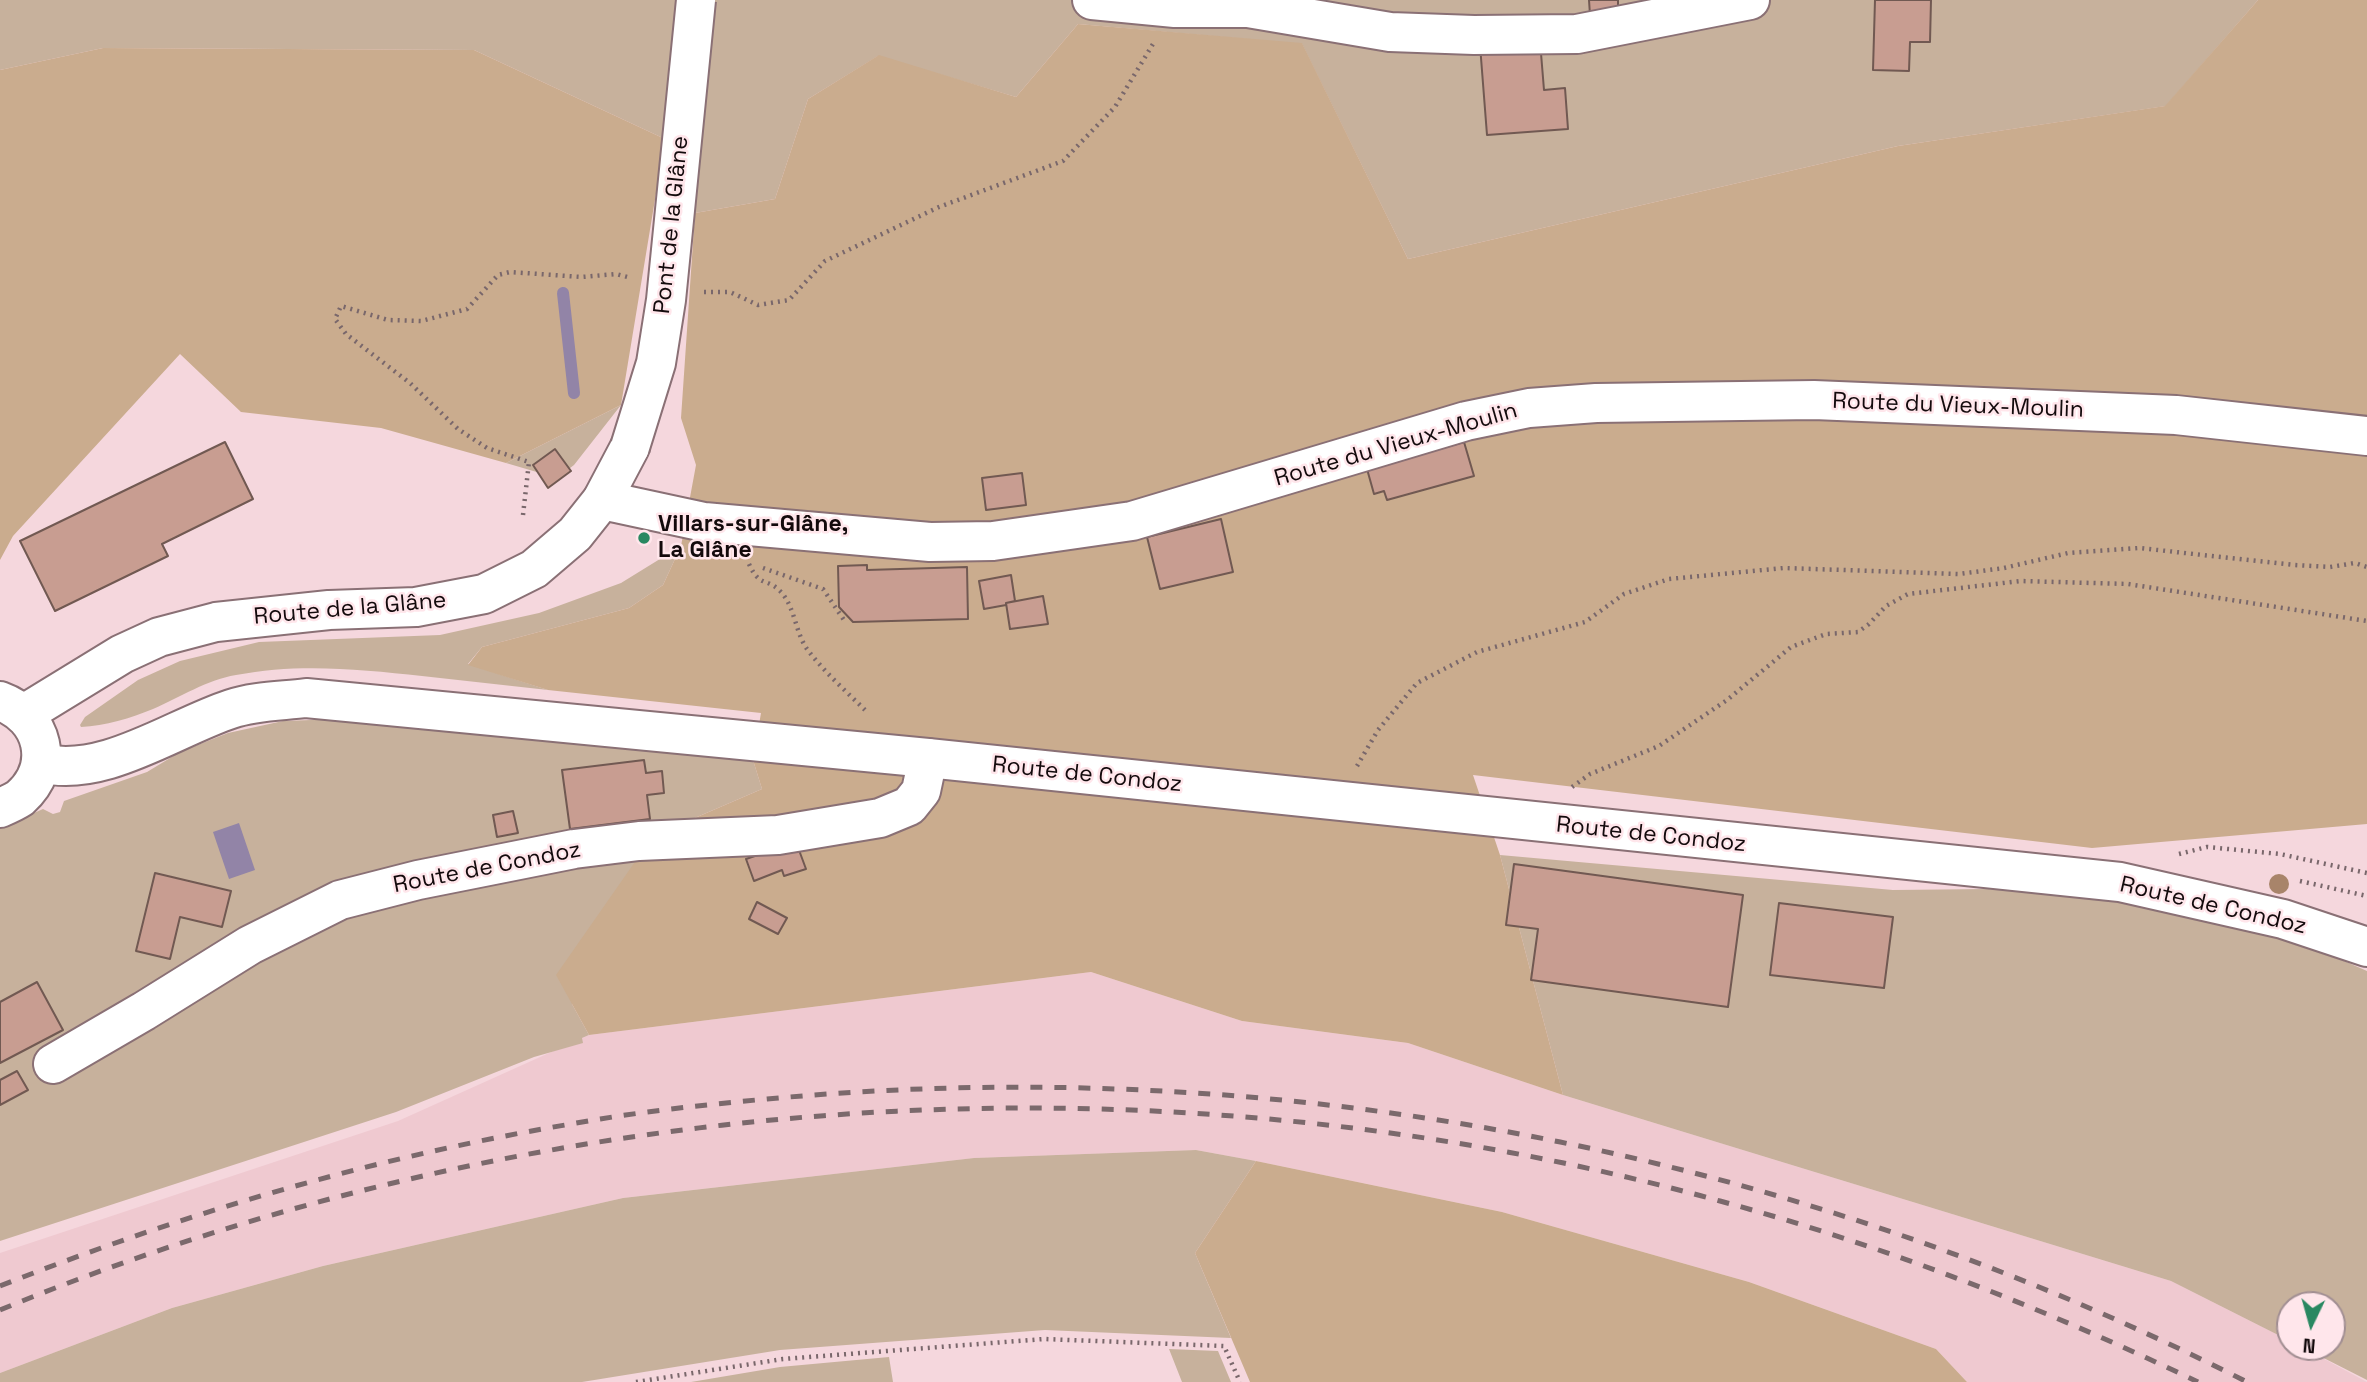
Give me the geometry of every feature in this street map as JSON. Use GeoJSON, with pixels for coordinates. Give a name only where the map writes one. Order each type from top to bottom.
{"type":"FeatureCollection","features":[{"type":"Feature","properties":{"kind":"main road","name":"Pont de la Glâne"},"geometry":{"type":"LineString","coordinates":[[630,447],[656,363],[666,300],[696,0]]}},
{"type":"Feature","properties":{"kind":"main road"},"geometry":{"type":"LineString","coordinates":[[1092,0],[1175,8],[1248,8],[1390,32],[1525,34],[1577,34],[1750,0]]}},
{"type":"Feature","properties":{"kind":"main road","name":"Route du Vieux-Moulin"},"geometry":{"type":"LineString","coordinates":[[602,500],[704,522],[930,542],[993,541],[1132,522],[1466,421],[1529,408],[1595,403],[1828,400],[2176,415],[2367,436]]}},
{"type":"Feature","properties":{"kind":"main road","name":"Route de la Glâne"},"geometry":{"type":"LineString","coordinates":[[41,763],[38,736],[12,708],[159,637],[216,622],[329,610],[416,607],[484,594],[534,569],[575,534],[602,500],[630,447]]}},
{"type":"Feature","properties":{"kind":"main road","name":"Route de Condoz"},"geometry":{"type":"LineString","coordinates":[[41,763],[55,767],[74,767],[119,755],[233,708],[306,698],[928,758],[2120,882],[2283,919],[2367,947]]}},
{"type":"Feature","properties":{"kind":"main road","name":"Route de Condoz"},"geometry":{"type":"LineString","coordinates":[[53,1064],[250,945],[340,900],[418,880],[574,849],[639,841],[778,835],[880,818],[909,806],[921,791],[928,758]]}},
{"type":"Feature","properties":{"kind":"main road"},"geometry":{"type":"LineString","coordinates":[[0,808],[18,800],[33,783],[41,763]]}},
{"type":"Feature","properties":{"kind":"path"},"geometry":{"type":"LineString","coordinates":[[696,292],[730,292],[758,305],[789,300],[825,261],[939,206],[1063,162],[1115,107],[1175,8]]}},
{"type":"Feature","properties":{"kind":"path"},"geometry":{"type":"LineString","coordinates":[[523,515],[529,462],[487,448],[458,429],[410,383],[346,334],[335,319],[341,306],[388,320],[421,321],[467,309],[498,275],[510,272],[582,277],[616,274],[639,280]]}},
{"type":"Feature","properties":{"kind":"path"},"geometry":{"type":"LineString","coordinates":[[1345,803],[1354,770],[1378,730],[1417,683],[1477,652],[1585,622],[1624,594],[1669,579],[1784,568],[1959,574],[2004,568],[2068,553],[2139,548],[2295,565],[2330,567],[2355,564],[2367,567]]}},
{"type":"Feature","properties":{"kind":"path"},"geometry":{"type":"LineString","coordinates":[[737,559],[823,589],[844,620]]}},
{"type":"Feature","properties":{"kind":"path"},"geometry":{"type":"LineString","coordinates":[[749,563],[755,578],[780,591],[808,650],[872,718]]}},
{"type":"Feature","properties":{"kind":"path"},"geometry":{"type":"LineString","coordinates":[[1546,824],[1560,796],[1590,774],[1660,747],[1727,699],[1791,647],[1826,634],[1858,632],[1886,607],[1908,594],[2021,581],[2128,584],[2367,621]]}},
{"type":"Feature","properties":{"kind":"path"},"geometry":{"type":"LineString","coordinates":[[2171,856],[2207,847],[2243,850],[2280,854],[2367,873]]}},
{"type":"Feature","properties":{"kind":"path"},"geometry":{"type":"LineString","coordinates":[[636,1382],[783,1359],[1044,1339],[1224,1346],[1240,1382]]}},
{"type":"Feature","properties":{"kind":"shaded area"},"geometry":{"type":"Polygon","coordinates":[[[0,0],[679,0],[665,139],[474,50],[103,48],[0,70],[0,0]]]}},
{"type":"Feature","properties":{"kind":"shaded area"},"geometry":{"type":"Polygon","coordinates":[[[715,0],[2258,0],[2166,106],[1898,146],[1408,259],[1302,44],[1078,24],[1016,97],[878,56],[808,99],[775,199],[695,213],[715,0]]]}},
{"type":"Feature","properties":{"kind":"shaded area"},"geometry":{"type":"Polygon","coordinates":[[[2258,0],[2367,0],[2367,824],[2092,848],[1473,775],[1500,855],[1563,1095],[1408,1043],[1242,1021],[1091,972],[589,1035],[556,975],[653,836],[762,789],[753,760],[761,713],[548,690],[468,665],[482,647],[629,608],[663,585],[681,546],[696,465],[681,418],[695,213],[775,199],[808,99],[879,55],[1016,97],[1078,24],[1302,43],[1408,259],[1898,146],[2165,106],[2258,0]]]}},
{"type":"Feature","properties":{"kind":"shaded area"},"geometry":{"type":"Polygon","coordinates":[[[103,48],[474,50],[665,139],[621,405],[506,463],[381,428],[241,412],[180,354],[13,536],[0,560],[0,70],[103,48]]]}},
{"type":"Feature","properties":{"kind":"shaded area"},"geometry":{"type":"Polygon","coordinates":[[[621,405],[574,465],[557,478],[506,463],[621,405]]]}},
{"type":"Feature","properties":{"kind":"shaded area"},"geometry":{"type":"Polygon","coordinates":[[[681,546],[663,585],[629,608],[482,647],[468,664],[548,690],[375,671],[282,669],[225,677],[153,709],[118,721],[80,725],[85,717],[138,680],[180,661],[259,642],[440,635],[539,613],[621,583],[681,546]]]}},
{"type":"Feature","properties":{"kind":"shaded area"},"geometry":{"type":"Polygon","coordinates":[[[339,719],[753,760],[762,789],[653,836],[572,1004],[589,1035],[582,1038],[583,1043],[534,1057],[396,1112],[0,1241],[0,828],[43,809],[53,814],[60,812],[64,801],[147,772],[180,752],[228,733],[283,721],[339,719]]]}},
{"type":"Feature","properties":{"kind":"shaded area"},"geometry":{"type":"Polygon","coordinates":[[[239,823],[255,870],[229,879],[213,832],[239,823]]]}},
{"type":"Feature","properties":{"kind":"shaded area"},"geometry":{"type":"Polygon","coordinates":[[[1500,855],[1893,890],[1989,889],[2117,901],[2278,932],[2367,971],[2367,1380],[2330,1361],[2346,1361],[2346,1291],[2276,1291],[2276,1334],[2171,1281],[1563,1095],[1500,855]]]}},
{"type":"Feature","properties":{"kind":"shaded area"},"geometry":{"type":"Polygon","coordinates":[[[1091,972],[1242,1021],[1408,1043],[1563,1095],[2171,1281],[2276,1334],[2276,1361],[2328,1361],[2367,1382],[1967,1382],[1936,1349],[1749,1282],[1502,1212],[1196,1150],[974,1158],[623,1198],[323,1266],[172,1308],[0,1373],[0,1253],[398,1121],[589,1035],[1091,972]]]}},
{"type":"Feature","properties":{"kind":"shaded area"},"geometry":{"type":"Polygon","coordinates":[[[1196,1150],[1256,1161],[1195,1253],[1231,1338],[1045,1330],[780,1350],[582,1382],[0,1382],[0,1373],[172,1308],[323,1266],[623,1198],[974,1158],[1196,1150]]]}},
{"type":"Feature","properties":{"kind":"shaded area"},"geometry":{"type":"Polygon","coordinates":[[[1256,1161],[1502,1212],[1749,1282],[1936,1349],[1967,1382],[1250,1382],[1195,1253],[1256,1161]]]}},
{"type":"Feature","properties":{"kind":"shaded area"},"geometry":{"type":"Polygon","coordinates":[[[1169,1349],[1218,1351],[1231,1382],[1182,1382],[1169,1349]]]}},
{"type":"Feature","properties":{"kind":"shaded area"},"geometry":{"type":"Polygon","coordinates":[[[889,1357],[893,1382],[691,1382],[780,1367],[889,1357]]]}},
{"type":"Feature","properties":{"kind":"building"},"geometry":{"type":"Polygon","coordinates":[[[1589,0],[1618,0],[1618,13],[1590,15],[1589,0]]]}},
{"type":"Feature","properties":{"kind":"building"},"geometry":{"type":"Polygon","coordinates":[[[1875,0],[1931,0],[1930,42],[1910,42],[1909,71],[1873,70],[1875,0]]]}},
{"type":"Feature","properties":{"kind":"building"},"geometry":{"type":"Polygon","coordinates":[[[1540,41],[1544,90],[1565,88],[1568,129],[1487,135],[1480,45],[1540,41]]]}},
{"type":"Feature","properties":{"kind":"building"},"geometry":{"type":"Polygon","coordinates":[[[225,442],[253,499],[162,544],[168,556],[55,611],[20,541],[225,442]]]}},
{"type":"Feature","properties":{"kind":"building"},"geometry":{"type":"Polygon","coordinates":[[[1464,442],[1474,476],[1387,500],[1384,491],[1374,494],[1367,469],[1464,442]]]}},
{"type":"Feature","properties":{"kind":"building"},"geometry":{"type":"Polygon","coordinates":[[[555,449],[571,471],[548,488],[533,465],[555,449]]]}},
{"type":"Feature","properties":{"kind":"building"},"geometry":{"type":"Polygon","coordinates":[[[1022,473],[1026,505],[986,510],[982,478],[1022,473]]]}},
{"type":"Feature","properties":{"kind":"building"},"geometry":{"type":"Polygon","coordinates":[[[1221,519],[1233,572],[1160,589],[1147,537],[1221,519]]]}},
{"type":"Feature","properties":{"kind":"building"},"geometry":{"type":"Polygon","coordinates":[[[867,565],[867,570],[967,567],[968,619],[853,622],[839,607],[838,566],[867,565]]]}},
{"type":"Feature","properties":{"kind":"building"},"geometry":{"type":"Polygon","coordinates":[[[1011,575],[1015,601],[984,609],[979,581],[1011,575]]]}},
{"type":"Feature","properties":{"kind":"building"},"geometry":{"type":"Polygon","coordinates":[[[1043,596],[1048,624],[1010,629],[1006,603],[1043,596]]]}},
{"type":"Feature","properties":{"kind":"building"},"geometry":{"type":"Polygon","coordinates":[[[644,760],[646,773],[662,771],[664,793],[647,795],[650,819],[570,829],[562,770],[644,760]]]}},
{"type":"Feature","properties":{"kind":"building"},"geometry":{"type":"Polygon","coordinates":[[[513,811],[518,833],[497,837],[493,815],[513,811]]]}},
{"type":"Feature","properties":{"kind":"building"},"geometry":{"type":"Polygon","coordinates":[[[796,842],[806,869],[784,876],[782,870],[754,881],[746,859],[796,842]]]}},
{"type":"Feature","properties":{"kind":"building"},"geometry":{"type":"Polygon","coordinates":[[[1514,864],[1743,895],[1728,1007],[1531,980],[1538,929],[1506,925],[1514,864]]]}},
{"type":"Feature","properties":{"kind":"building"},"geometry":{"type":"Polygon","coordinates":[[[155,873],[231,891],[222,927],[180,917],[170,959],[136,951],[155,873]]]}},
{"type":"Feature","properties":{"kind":"building"},"geometry":{"type":"Polygon","coordinates":[[[757,902],[787,918],[778,934],[749,919],[757,902]]]}},
{"type":"Feature","properties":{"kind":"building"},"geometry":{"type":"Polygon","coordinates":[[[1779,903],[1893,917],[1884,988],[1770,975],[1779,903]]]}},
{"type":"Feature","properties":{"kind":"building"},"geometry":{"type":"Polygon","coordinates":[[[37,982],[63,1030],[0,1063],[0,1002],[37,982]]]}},
{"type":"Feature","properties":{"kind":"building"},"geometry":{"type":"Polygon","coordinates":[[[17,1071],[28,1090],[0,1105],[0,1080],[17,1071]]]}},
{"type":"Feature","properties":{"kind":"waterway"},"geometry":{"type":"LineString","coordinates":[[563,293],[574,393]]}},
{"type":"Feature","properties":{"kind":"railway"},"geometry":{"type":"LineString","coordinates":[[0,1286],[210,1211],[281,1190],[425,1153],[595,1120],[767,1099],[958,1088],[1149,1090],[1339,1106],[1527,1135],[1713,1178],[1895,1233],[2073,1301],[2247,1382]]}},
{"type":"Feature","properties":{"kind":"railway"},"geometry":{"type":"LineString","coordinates":[[0,1310],[206,1235],[417,1177],[633,1137],[851,1114],[1070,1108],[1290,1121],[1507,1152],[1720,1201],[1843,1238],[1963,1281],[2082,1329],[2198,1382]]}},
{"type":"Feature","properties":{"kind":"place","name":"Villars-sur-Glâne, La Glâne"},"geometry":{"type":"Point","coordinates":[644,538]}}]}
